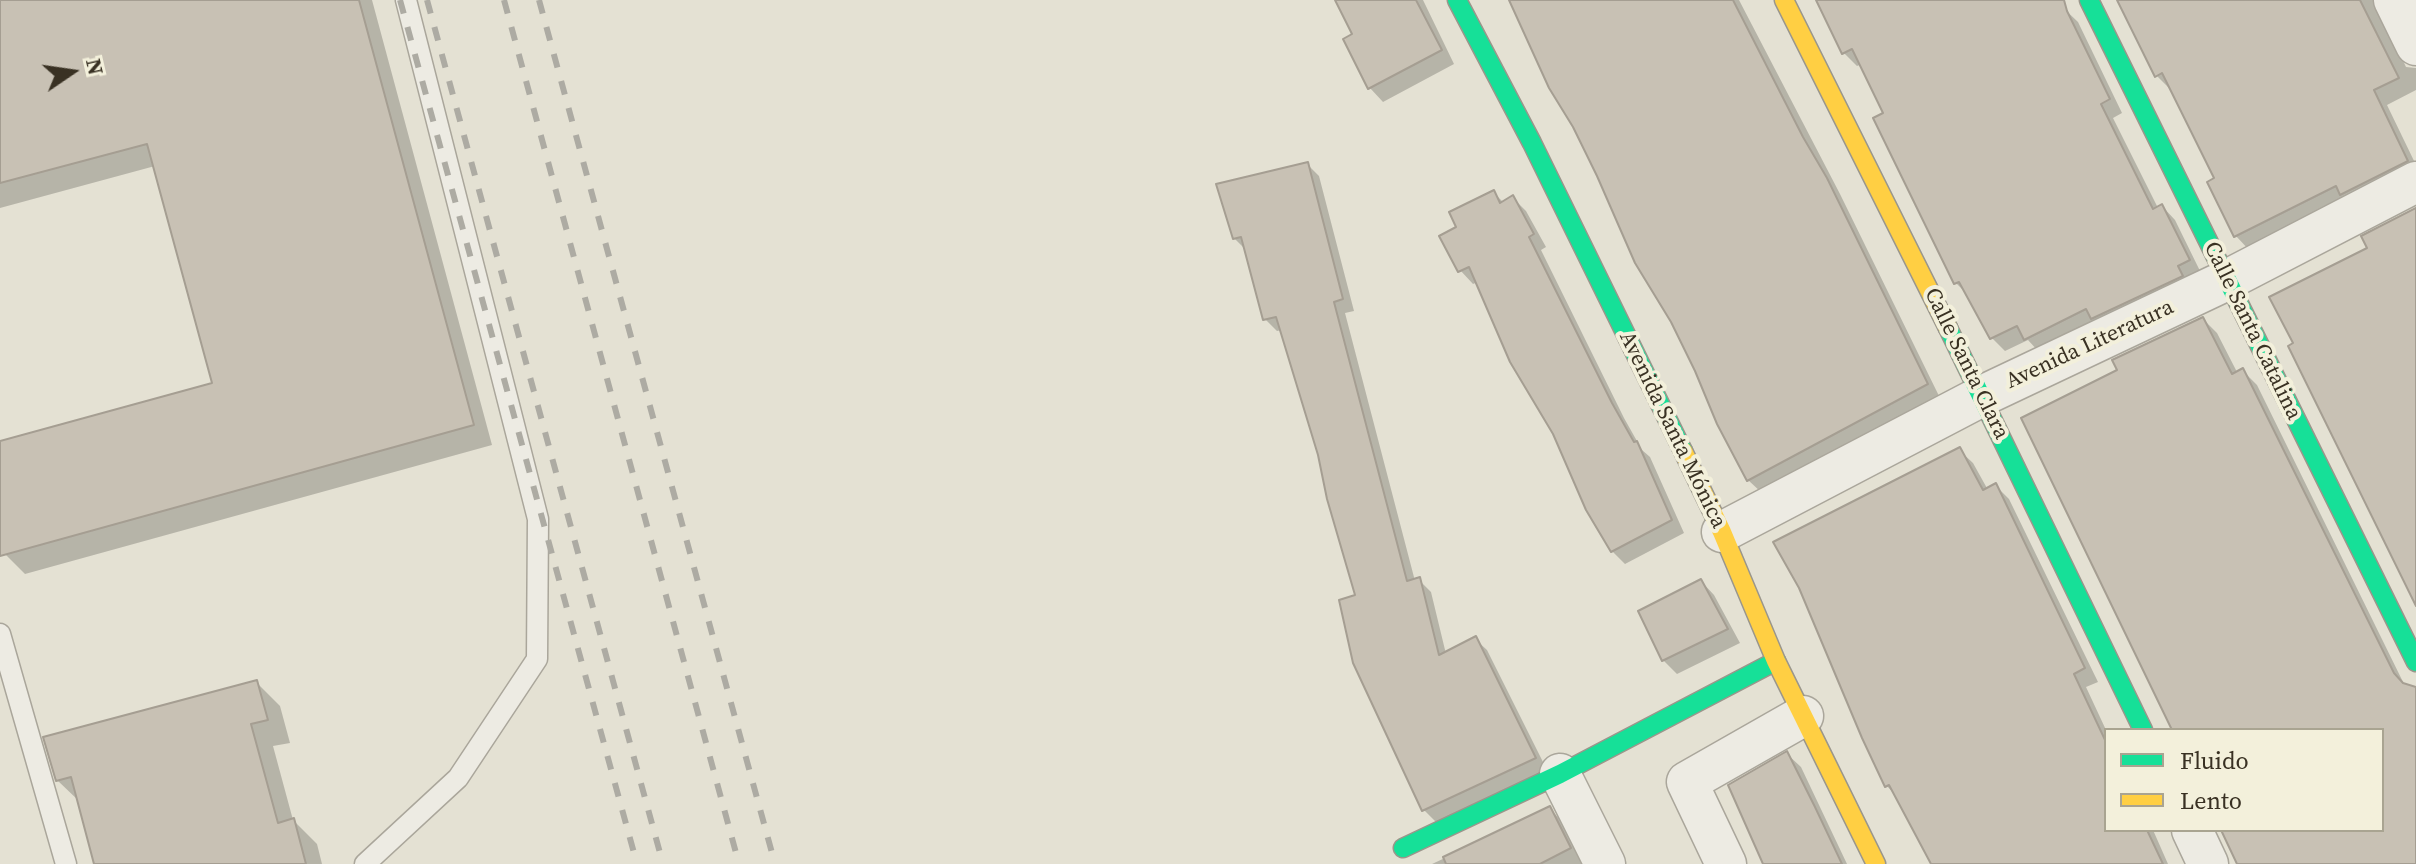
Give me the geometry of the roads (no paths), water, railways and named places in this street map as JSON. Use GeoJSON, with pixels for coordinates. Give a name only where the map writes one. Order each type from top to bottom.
{"type":"FeatureCollection","features":[{"type":"Feature","properties":{"kind":"street","name":"Avenida Santa Mónica"},"geometry":{"type":"LineString","coordinates":[[1457,0],[1532,143],[1722,532],[1776,661],[1876,864]]}},
{"type":"Feature","properties":{"kind":"street","name":"Calle Santa Clara"},"geometry":{"type":"LineString","coordinates":[[1784,0],[1982,396],[2142,728]]}},
{"type":"Feature","properties":{"kind":"street","name":"Calle Santa Catalina"},"geometry":{"type":"LineString","coordinates":[[2089,0],[2416,662]]}},
{"type":"Feature","properties":{"kind":"street"},"geometry":{"type":"LineString","coordinates":[[2394,0],[2416,45]]}},
{"type":"Feature","properties":{"kind":"street","name":"Avenida Literatura"},"geometry":{"type":"LineString","coordinates":[[1722,532],[1982,396],[2227,280],[2416,182]]}},
{"type":"Feature","properties":{"kind":"street"},"geometry":{"type":"LineString","coordinates":[[1403,848],[1560,774],[1776,661]]}},
{"type":"Feature","properties":{"kind":"street"},"geometry":{"type":"LineString","coordinates":[[1726,864],[1687,782],[1803,716]]}},
{"type":"Feature","properties":{"kind":"street"},"geometry":{"type":"LineString","coordinates":[[1560,774],[1605,864]]}},
{"type":"Feature","properties":{"kind":"street"},"geometry":{"type":"LineString","coordinates":[[2193,832],[2208,864]]}},
{"type":"Feature","properties":{"kind":"lane"},"geometry":{"type":"LineString","coordinates":[[365,864],[458,778],[537,659],[538,519],[406,0]]}},
{"type":"Feature","properties":{"kind":"lane"},"geometry":{"type":"LineString","coordinates":[[0,634],[66,864]]}},
{"type":"Feature","properties":{"kind":"railway"},"geometry":{"type":"LineString","coordinates":[[400,0],[637,864]]}},
{"type":"Feature","properties":{"kind":"railway"},"geometry":{"type":"LineString","coordinates":[[427,0],[663,864]]}},
{"type":"Feature","properties":{"kind":"railway"},"geometry":{"type":"LineString","coordinates":[[504,0],[739,864]]}},
{"type":"Feature","properties":{"kind":"railway"},"geometry":{"type":"LineString","coordinates":[[539,0],[775,864]]}}]}
